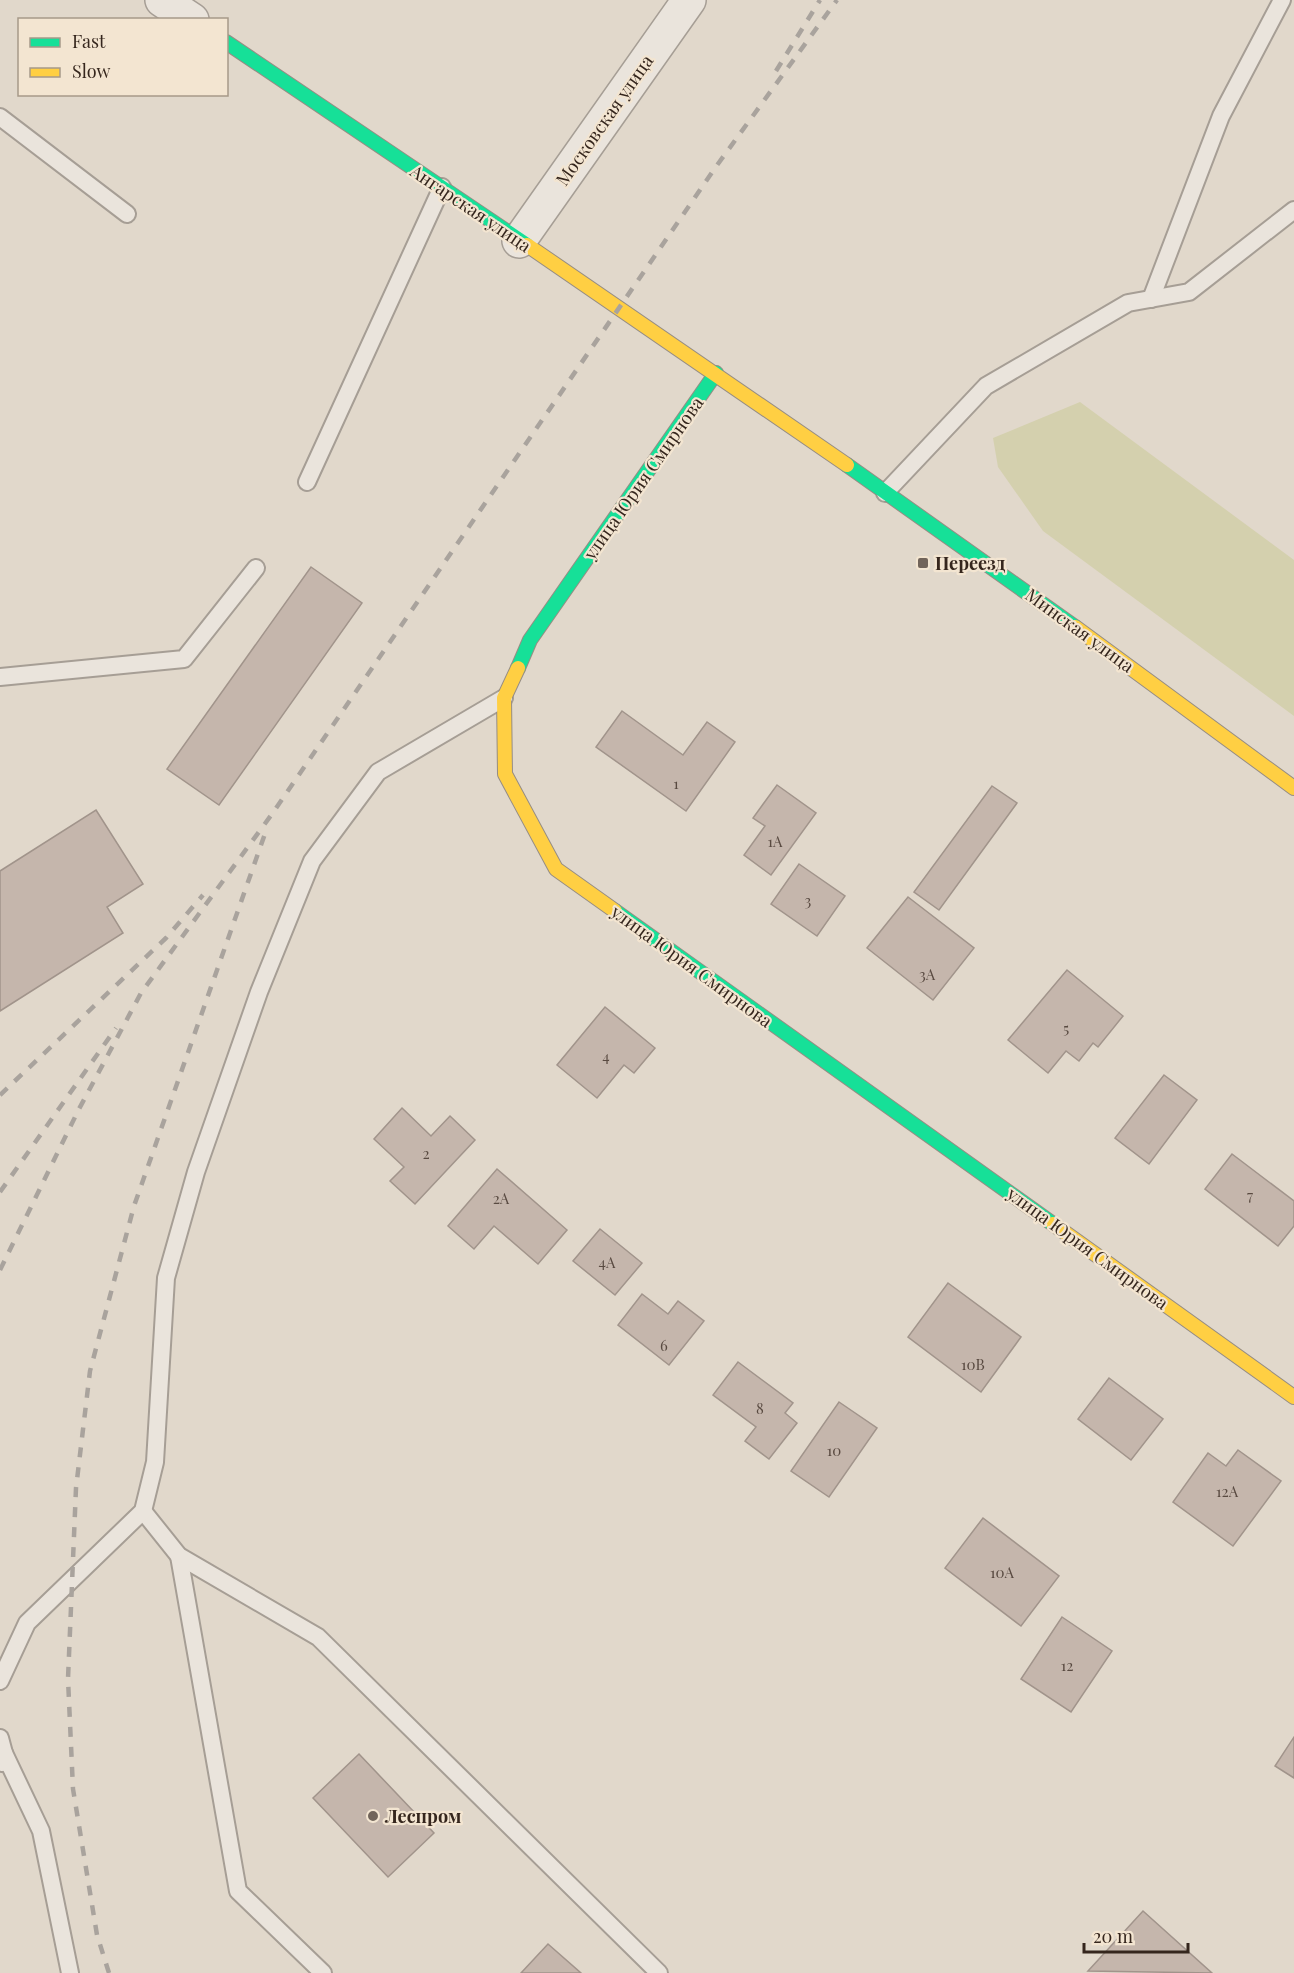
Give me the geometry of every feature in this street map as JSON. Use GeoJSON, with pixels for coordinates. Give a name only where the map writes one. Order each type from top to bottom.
{"type":"FeatureCollection","features":[{"type":"Feature","properties":{"kind":"street"},"geometry":{"type":"LineString","coordinates":[[162,0],[189,18]]}},
{"type":"Feature","properties":{"kind":"street","name":"Московская улица"},"geometry":{"type":"LineString","coordinates":[[519,241],[689,0]]}},
{"type":"Feature","properties":{"kind":"street","name":"Ангарская улица"},"geometry":{"type":"LineString","coordinates":[[228,43],[716,373]]}},
{"type":"Feature","properties":{"kind":"street","name":"Минская улица"},"geometry":{"type":"LineString","coordinates":[[716,373],[1023,589],[1294,788]]}},
{"type":"Feature","properties":{"kind":"street","name":"улица Юрия Смирнова"},"geometry":{"type":"LineString","coordinates":[[716,373],[530,640],[504,698],[505,774],[556,869],[1294,1397]]}},
{"type":"Feature","properties":{"kind":"lane"},"geometry":{"type":"LineString","coordinates":[[1151,299],[1221,116],[1282,0]]}},
{"type":"Feature","properties":{"kind":"lane"},"geometry":{"type":"LineString","coordinates":[[0,117],[128,214]]}},
{"type":"Feature","properties":{"kind":"lane"},"geometry":{"type":"LineString","coordinates":[[307,483],[442,187]]}},
{"type":"Feature","properties":{"kind":"lane"},"geometry":{"type":"LineString","coordinates":[[885,493],[986,386],[1128,303],[1189,292],[1294,210]]}},
{"type":"Feature","properties":{"kind":"lane"},"geometry":{"type":"LineString","coordinates":[[0,677],[184,659],[256,568]]}},
{"type":"Feature","properties":{"kind":"lane"},"geometry":{"type":"LineString","coordinates":[[0,1681],[27,1623],[143,1511],[156,1462],[166,1278],[196,1172],[259,992],[312,861],[378,772],[504,698]]}},
{"type":"Feature","properties":{"kind":"lane"},"geometry":{"type":"LineString","coordinates":[[143,1511],[179,1556],[318,1637],[659,1973]]}},
{"type":"Feature","properties":{"kind":"lane"},"geometry":{"type":"LineString","coordinates":[[179,1556],[238,1891],[323,1973]]}},
{"type":"Feature","properties":{"kind":"lane"},"geometry":{"type":"LineString","coordinates":[[0,1770],[2,1745]]}},
{"type":"Feature","properties":{"kind":"lane"},"geometry":{"type":"LineString","coordinates":[[2,1745],[41,1831],[70,1973]]}},
{"type":"Feature","properties":{"kind":"shaded area"},"geometry":{"type":"Polygon","coordinates":[[[1080,402],[1294,560],[1294,716],[1043,531],[998,467],[993,438],[1080,402]]]}},
{"type":"Feature","properties":{"kind":"building"},"geometry":{"type":"Polygon","coordinates":[[[311,567],[362,603],[219,805],[167,769],[311,567]]]}},
{"type":"Feature","properties":{"kind":"building"},"geometry":{"type":"Polygon","coordinates":[[[622,711],[683,755],[707,722],[735,742],[686,811],[596,747],[622,711]]]}},
{"type":"Feature","properties":{"kind":"building"},"geometry":{"type":"Polygon","coordinates":[[[777,785],[816,813],[771,875],[744,855],[765,826],[753,818],[777,785]]]}},
{"type":"Feature","properties":{"kind":"building"},"geometry":{"type":"Polygon","coordinates":[[[992,786],[1017,803],[939,910],[914,892],[992,786]]]}},
{"type":"Feature","properties":{"kind":"building"},"geometry":{"type":"Polygon","coordinates":[[[96,810],[143,884],[107,907],[123,933],[0,1011],[0,871],[96,810]]]}},
{"type":"Feature","properties":{"kind":"building"},"geometry":{"type":"Polygon","coordinates":[[[799,864],[845,896],[817,936],[771,904],[799,864]]]}},
{"type":"Feature","properties":{"kind":"building"},"geometry":{"type":"Polygon","coordinates":[[[908,897],[974,948],[933,1000],[867,948],[908,897]]]}},
{"type":"Feature","properties":{"kind":"building"},"geometry":{"type":"Polygon","coordinates":[[[1067,970],[1123,1016],[1098,1047],[1093,1043],[1079,1061],[1066,1051],[1048,1073],[1008,1040],[1067,970]]]}},
{"type":"Feature","properties":{"kind":"building"},"geometry":{"type":"Polygon","coordinates":[[[605,1007],[655,1048],[634,1073],[624,1065],[597,1098],[557,1065],[605,1007]]]}},
{"type":"Feature","properties":{"kind":"building"},"geometry":{"type":"Polygon","coordinates":[[[1164,1075],[1197,1100],[1149,1164],[1115,1138],[1164,1075]]]}},
{"type":"Feature","properties":{"kind":"building"},"geometry":{"type":"Polygon","coordinates":[[[402,1108],[431,1136],[450,1116],[475,1140],[415,1204],[390,1181],[404,1167],[374,1139],[402,1108]]]}},
{"type":"Feature","properties":{"kind":"building"},"geometry":{"type":"Polygon","coordinates":[[[1232,1154],[1294,1201],[1294,1226],[1278,1246],[1205,1189],[1232,1154]]]}},
{"type":"Feature","properties":{"kind":"building"},"geometry":{"type":"Polygon","coordinates":[[[497,1169],[567,1230],[538,1264],[494,1226],[474,1249],[448,1226],[497,1169]]]}},
{"type":"Feature","properties":{"kind":"building"},"geometry":{"type":"Polygon","coordinates":[[[600,1229],[642,1263],[615,1295],[573,1261],[600,1229]]]}},
{"type":"Feature","properties":{"kind":"building"},"geometry":{"type":"Polygon","coordinates":[[[948,1283],[1021,1337],[981,1392],[908,1337],[948,1283]]]}},
{"type":"Feature","properties":{"kind":"building"},"geometry":{"type":"Polygon","coordinates":[[[642,1294],[668,1314],[678,1301],[704,1321],[669,1365],[618,1325],[642,1294]]]}},
{"type":"Feature","properties":{"kind":"building"},"geometry":{"type":"Polygon","coordinates":[[[738,1362],[793,1403],[785,1413],[797,1423],[769,1459],[745,1441],[756,1427],[713,1395],[738,1362]]]}},
{"type":"Feature","properties":{"kind":"building"},"geometry":{"type":"Polygon","coordinates":[[[1109,1378],[1163,1419],[1131,1460],[1078,1419],[1109,1378]]]}},
{"type":"Feature","properties":{"kind":"building"},"geometry":{"type":"Polygon","coordinates":[[[839,1402],[877,1428],[829,1497],[791,1471],[839,1402]]]}},
{"type":"Feature","properties":{"kind":"building"},"geometry":{"type":"Polygon","coordinates":[[[1238,1450],[1281,1481],[1233,1546],[1173,1502],[1208,1453],[1226,1466],[1238,1450]]]}},
{"type":"Feature","properties":{"kind":"building"},"geometry":{"type":"Polygon","coordinates":[[[983,1518],[1059,1576],[1021,1626],[945,1568],[983,1518]]]}},
{"type":"Feature","properties":{"kind":"building"},"geometry":{"type":"Polygon","coordinates":[[[1062,1617],[1112,1651],[1071,1712],[1021,1679],[1062,1617]]]}},
{"type":"Feature","properties":{"kind":"building"},"geometry":{"type":"Polygon","coordinates":[[[1294,1737],[1294,1778],[1275,1766],[1294,1737]]]}},
{"type":"Feature","properties":{"kind":"building","name":"Леспром"},"geometry":{"type":"Polygon","coordinates":[[[359,1754],[434,1833],[388,1877],[313,1798],[359,1754]]]}},
{"type":"Feature","properties":{"kind":"building"},"geometry":{"type":"Polygon","coordinates":[[[1143,1911],[1212,1973],[1088,1971],[1143,1911]]]}},
{"type":"Feature","properties":{"kind":"building"},"geometry":{"type":"Polygon","coordinates":[[[548,1944],[581,1973],[521,1973],[548,1944]]]}},
{"type":"Feature","properties":{"kind":"railway"},"geometry":{"type":"LineString","coordinates":[[776,71],[820,0]]}},
{"type":"Feature","properties":{"kind":"railway"},"geometry":{"type":"LineString","coordinates":[[0,1270],[79,1109],[141,993],[272,814],[715,168],[837,0]]}},
{"type":"Feature","properties":{"kind":"railway"},"geometry":{"type":"LineString","coordinates":[[109,1973],[97,1935],[73,1789],[68,1679],[76,1488],[90,1371],[134,1206],[267,828]]}},
{"type":"Feature","properties":{"kind":"railway"},"geometry":{"type":"LineString","coordinates":[[0,1095],[166,938],[203,895]]}},
{"type":"Feature","properties":{"kind":"railway"},"geometry":{"type":"LineString","coordinates":[[0,1192],[116,1028]]}},
{"type":"Feature","properties":{"kind":"traffic: fast"},"geometry":{"type":"LineString","coordinates":[[228,43],[527,245]]}},
{"type":"Feature","properties":{"kind":"traffic: fast"},"geometry":{"type":"LineString","coordinates":[[518,668],[530,640],[716,373]]}},
{"type":"Feature","properties":{"kind":"traffic: fast"},"geometry":{"type":"LineString","coordinates":[[847,465],[1075,627]]}},
{"type":"Feature","properties":{"kind":"traffic: fast"},"geometry":{"type":"LineString","coordinates":[[615,911],[1053,1224]]}},
{"type":"Feature","properties":{"kind":"traffic: slow"},"geometry":{"type":"LineString","coordinates":[[527,245],[847,465]]}},
{"type":"Feature","properties":{"kind":"traffic: slow"},"geometry":{"type":"LineString","coordinates":[[1075,627],[1294,788]]}},
{"type":"Feature","properties":{"kind":"traffic: slow"},"geometry":{"type":"LineString","coordinates":[[518,668],[504,698],[505,774],[556,869],[615,911]]}},
{"type":"Feature","properties":{"kind":"traffic: slow"},"geometry":{"type":"LineString","coordinates":[[1053,1224],[1294,1397]]}},
{"type":"Feature","properties":{"kind":"place","name":"Переезд"},"geometry":{"type":"Point","coordinates":[923,563]}},
{"type":"Feature","properties":{"kind":"place","name":"Леспром"},"geometry":{"type":"Point","coordinates":[373,1816]}}]}
